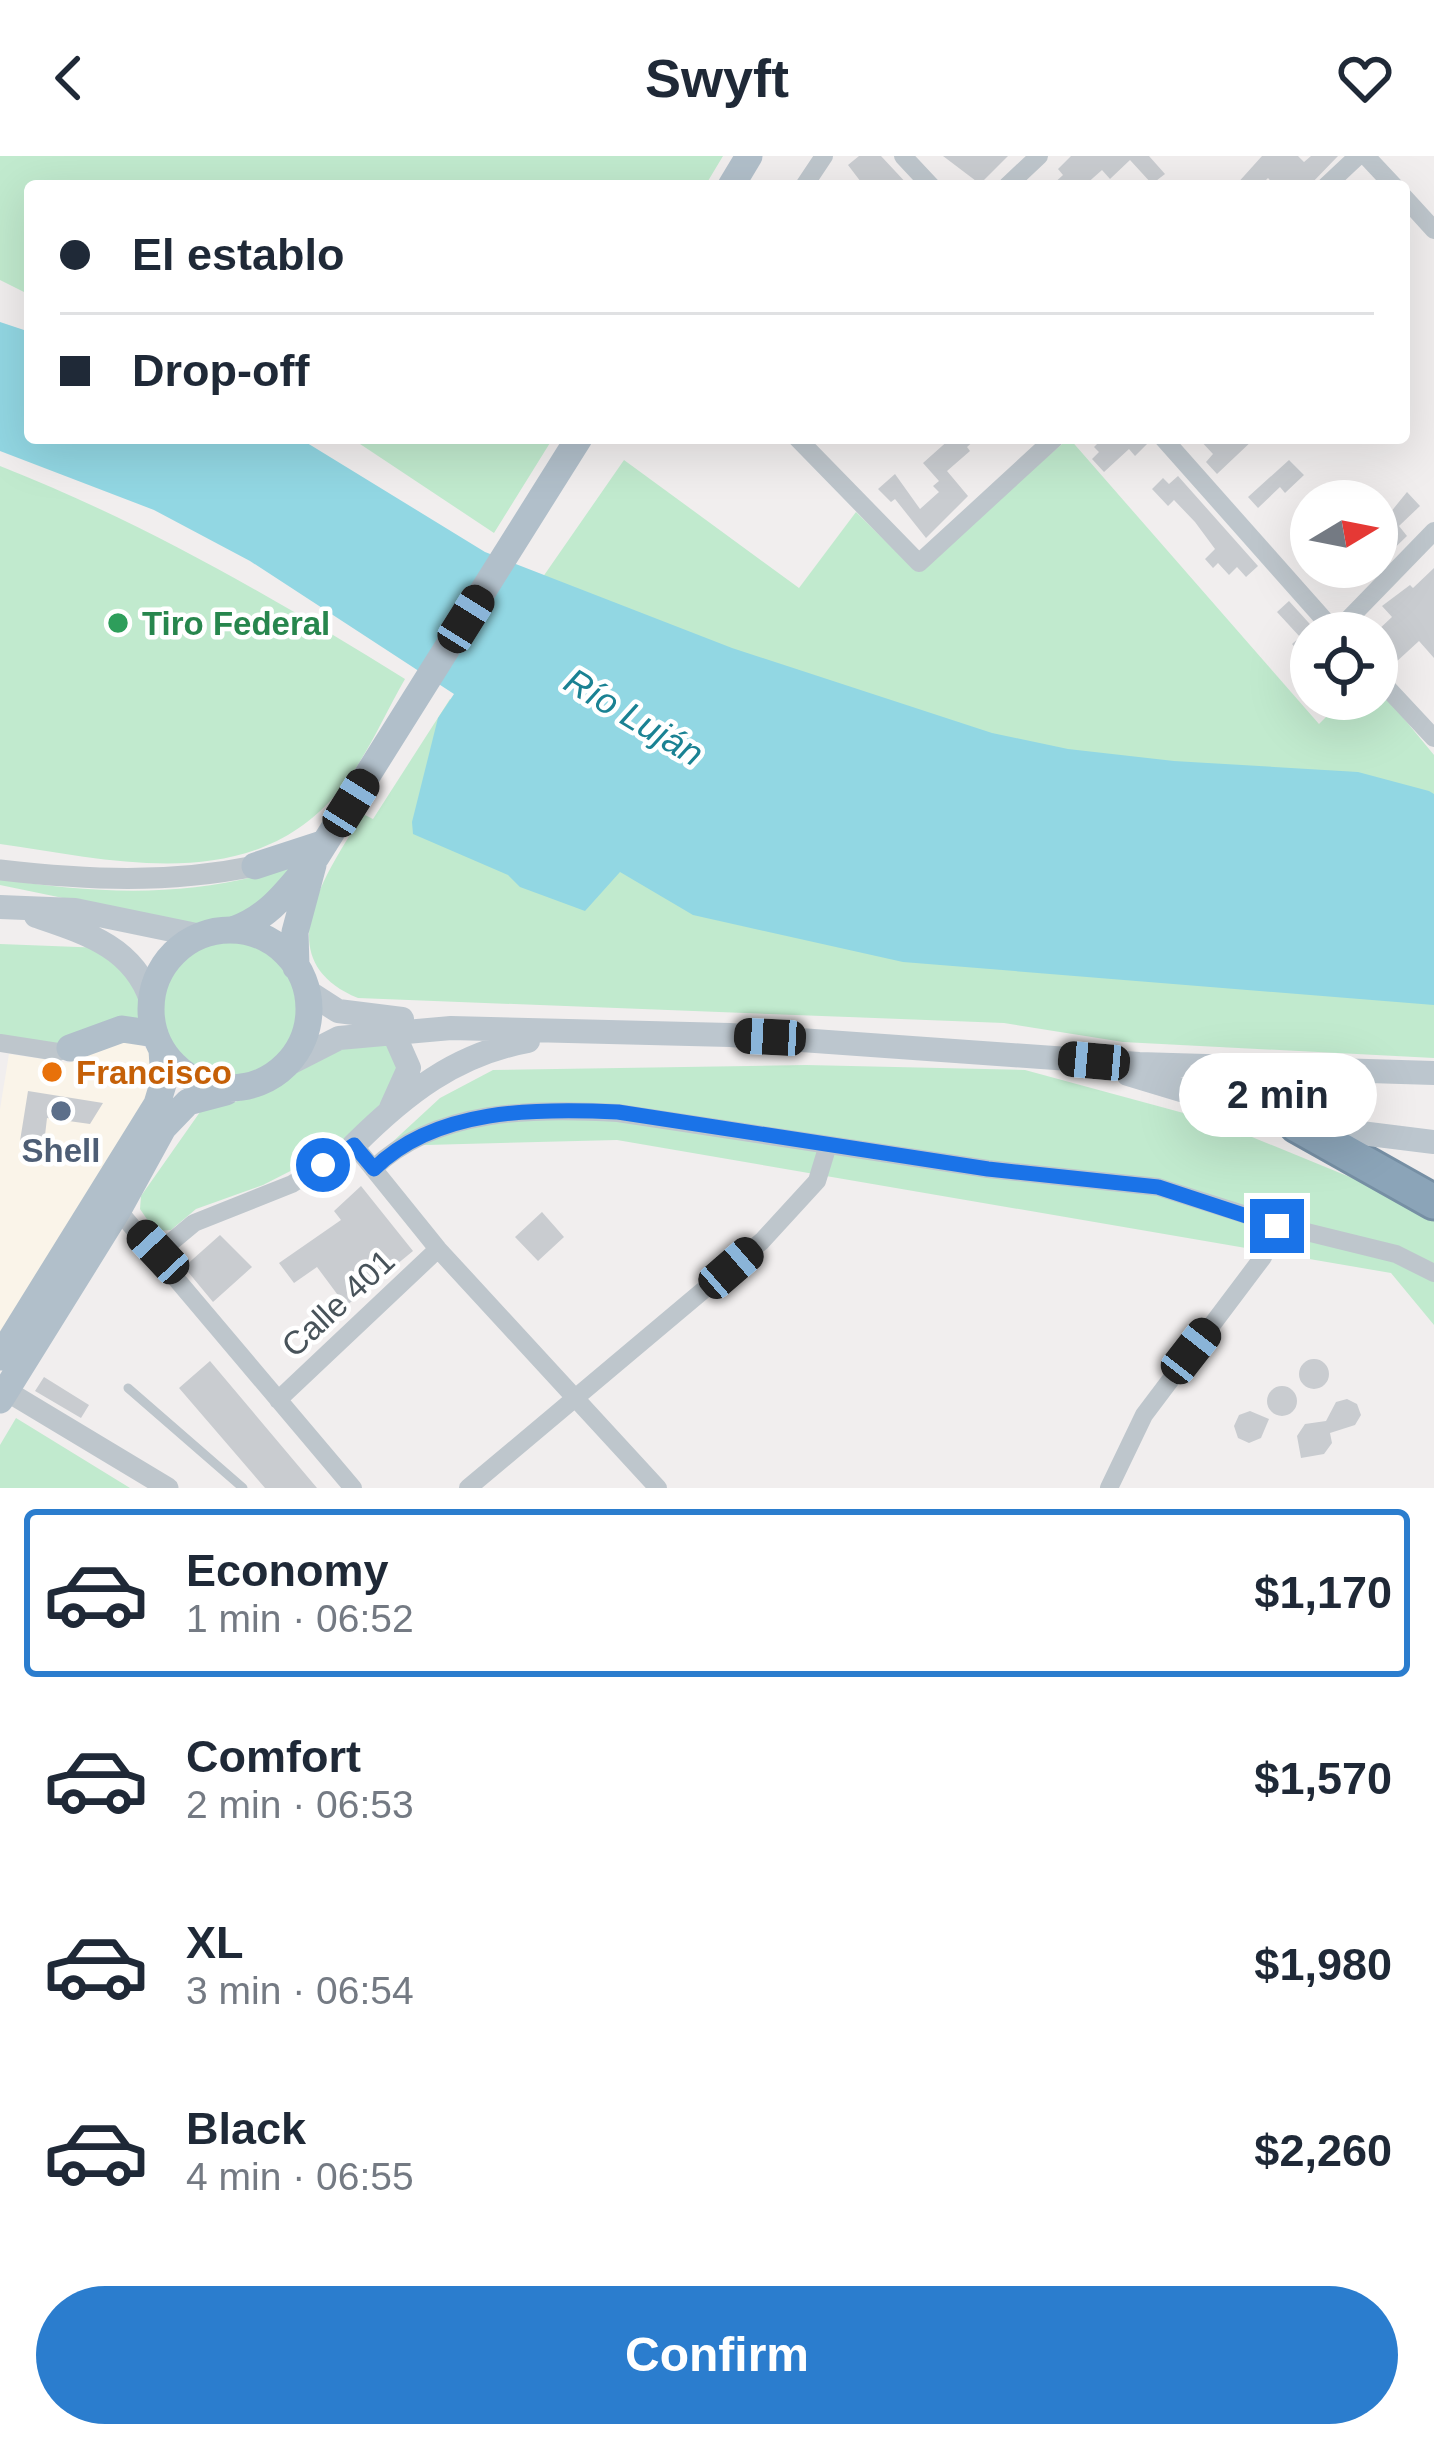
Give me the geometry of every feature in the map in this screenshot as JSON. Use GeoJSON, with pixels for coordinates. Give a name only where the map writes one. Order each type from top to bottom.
{"type":"FeatureCollection","features":[{"type":"Feature","properties":{"kind":"highway"},"geometry":{"type":"LineString","coordinates":[[1297,1125],[1434,1202]]}},
{"type":"Feature","properties":{"kind":"main road"},"geometry":{"type":"LineString","coordinates":[[151,1000],[165,964],[183,945],[232,930],[276,907],[320,850],[575,444]]}},
{"type":"Feature","properties":{"kind":"main road"},"geometry":{"type":"LineString","coordinates":[[255,866],[320,850]]}},
{"type":"Feature","properties":{"kind":"main road"},"geometry":{"type":"LineString","coordinates":[[288,1064],[306,1030],[295,932],[320,850]]}},
{"type":"Feature","properties":{"kind":"main road"},"geometry":{"type":"LineString","coordinates":[[9,908],[75,910],[201,937]]}},
{"type":"Feature","properties":{"kind":"main road"},"geometry":{"type":"LineString","coordinates":[[0,1357],[157,1104],[164,1081],[151,1000],[130,960],[94,937],[9,908]]}},
{"type":"Feature","properties":{"kind":"main road"},"geometry":{"type":"LineString","coordinates":[[232,930],[276,944],[302,979],[338,1011],[452,1028],[730,1035],[1293,1071],[1434,1073]]}},
{"type":"Feature","properties":{"kind":"main road"},"geometry":{"type":"LineString","coordinates":[[2,1393],[178,1109],[264,1081],[339,1038],[452,1028]]}},
{"type":"Feature","properties":{"kind":"main road"},"geometry":{"type":"LineString","coordinates":[[70,1048],[122,1029],[159,1042],[178,1069],[199,1082],[235,1088]]}},
{"type":"Feature","properties":{"kind":"main road"},"geometry":{"type":"LineString","coordinates":[[354,1145],[390,1109],[475,1053],[602,1033]]}},
{"type":"Feature","properties":{"kind":"main road"},"geometry":{"type":"LineString","coordinates":[[390,1109],[409,1068],[394,1034]]}},
{"type":"Feature","properties":{"kind":"main road"},"geometry":{"type":"LineString","coordinates":[[1049,1057],[1168,1084],[1297,1125],[1434,1142]]}},
{"type":"Feature","properties":{"kind":"street"},"geometry":{"type":"LineString","coordinates":[[903,156],[925,180]]}},
{"type":"Feature","properties":{"kind":"street"},"geometry":{"type":"LineString","coordinates":[[1013,180],[1039,156]]}},
{"type":"Feature","properties":{"kind":"street"},"geometry":{"type":"LineString","coordinates":[[1333,180],[1362,156],[1388,180]]}},
{"type":"Feature","properties":{"kind":"street"},"geometry":{"type":"LineString","coordinates":[[1410,204],[1434,230]]}},
{"type":"Feature","properties":{"kind":"street"},"geometry":{"type":"LineString","coordinates":[[803,444],[919,562],[1048,444]]}},
{"type":"Feature","properties":{"kind":"street"},"geometry":{"type":"LineString","coordinates":[[1168,444],[1316,612]]}},
{"type":"Feature","properties":{"kind":"street"},"geometry":{"type":"LineString","coordinates":[[1355,612],[1434,531]]}},
{"type":"Feature","properties":{"kind":"street"},"geometry":{"type":"LineString","coordinates":[[1398,699],[1434,738]]}},
{"type":"Feature","properties":{"kind":"street"},"geometry":{"type":"LineString","coordinates":[[0,870],[89,880],[152,880],[255,866]]}},
{"type":"Feature","properties":{"kind":"street"},"geometry":{"type":"LineString","coordinates":[[0,1043],[58,1052],[70,1048]]}},
{"type":"Feature","properties":{"kind":"street"},"geometry":{"type":"LineString","coordinates":[[374,1169],[424,1133],[506,1115],[618,1112],[828,1145],[1158,1187],[1277,1226],[1396,1254],[1434,1273]]}},
{"type":"Feature","properties":{"kind":"street"},"geometry":{"type":"LineString","coordinates":[[158,1252],[194,1223],[292,1184],[354,1145],[439,1249],[658,1488]]}},
{"type":"Feature","properties":{"kind":"street"},"geometry":{"type":"LineString","coordinates":[[468,1488],[576,1401],[792,1212],[817,1181],[828,1145]]}},
{"type":"Feature","properties":{"kind":"street"},"geometry":{"type":"LineString","coordinates":[[118,1210],[352,1488]]}},
{"type":"Feature","properties":{"kind":"street"},"geometry":{"type":"LineString","coordinates":[[1109,1488],[1144,1415],[1263,1257],[1277,1226]]}},
{"type":"Feature","properties":{"kind":"street","name":"Calle 401"},"geometry":{"type":"LineString","coordinates":[[278,1400],[439,1249]]}},
{"type":"Feature","properties":{"kind":"street"},"geometry":{"type":"LineString","coordinates":[[2,1393],[168,1488]]}},
{"type":"Feature","properties":{"kind":"lane"},"geometry":{"type":"LineString","coordinates":[[128,1388],[243,1488]]}},
{"type":"Feature","properties":{"kind":"shaded area"},"geometry":{"type":"Polygon","coordinates":[[[137,1041],[152,1053],[158,1082],[0,1345],[0,1109],[9,1054],[69,1063],[105,1042],[137,1041]]]}},
{"type":"Feature","properties":{"kind":"green space"},"geometry":{"type":"Polygon","coordinates":[[[0,156],[723,156],[709,180],[24,180],[24,292],[0,280],[0,156]]]}},
{"type":"Feature","properties":{"kind":"green space"},"geometry":{"type":"Polygon","coordinates":[[[360,444],[549,444],[494,533],[360,444]]]}},
{"type":"Feature","properties":{"kind":"green space"},"geometry":{"type":"Polygon","coordinates":[[[1062,444],[1074,444],[1290,691],[1290,720],[1319,724],[1323,720],[1398,720],[1398,711],[1434,755],[1434,815],[1085,773],[520,610],[624,460],[799,588],[856,512],[916,571],[1062,444]]]}},
{"type":"Feature","properties":{"kind":"green space"},"geometry":{"type":"Polygon","coordinates":[[[0,466],[207,563],[405,679],[349,778],[304,824],[266,846],[225,858],[181,863],[91,858],[0,844],[0,466]]]}},
{"type":"Feature","properties":{"kind":"green space"},"geometry":{"type":"Polygon","coordinates":[[[450,699],[514,755],[1434,912],[1434,1058],[1123,1042],[1004,1023],[358,998],[330,981],[314,961],[309,938],[312,913],[334,861],[363,814],[373,819],[450,699]]]}},
{"type":"Feature","properties":{"kind":"green space"},"geometry":{"type":"Polygon","coordinates":[[[302,862],[248,917],[189,924],[0,885],[0,879],[115,890],[190,888],[228,883],[302,862]]]}},
{"type":"Feature","properties":{"kind":"green space"},"geometry":{"type":"Polygon","coordinates":[[[233,940],[260,945],[282,961],[298,983],[303,1010],[298,1037],[282,1059],[260,1075],[233,1080],[206,1075],[184,1059],[168,1037],[163,1010],[168,983],[184,961],[206,945],[233,940]]]}},
{"type":"Feature","properties":{"kind":"green space"},"geometry":{"type":"Polygon","coordinates":[[[0,944],[104,948],[145,1001],[147,1026],[52,1046],[0,1037],[0,944]]]}},
{"type":"Feature","properties":{"kind":"green space"},"geometry":{"type":"Polygon","coordinates":[[[378,1040],[398,1049],[398,1087],[345,1139],[263,1185],[196,1209],[171,1230],[155,1231],[140,1209],[141,1196],[200,1112],[272,1091],[323,1052],[378,1040]]]}},
{"type":"Feature","properties":{"kind":"green space"},"geometry":{"type":"Polygon","coordinates":[[[806,1065],[1025,1070],[1213,1121],[1418,1205],[1434,1221],[1434,1325],[1391,1273],[617,1140],[388,1146],[440,1098],[493,1070],[806,1065]]]}},
{"type":"Feature","properties":{"kind":"green space"},"geometry":{"type":"Polygon","coordinates":[[[16,1418],[130,1488],[0,1488],[0,1445],[16,1418]]]}},
{"type":"Feature","properties":{"kind":"water","name":"Río Luján"},"geometry":{"type":"Polygon","coordinates":[[[0,322],[24,330],[24,444],[309,444],[485,552],[732,648],[992,733],[1068,749],[1174,761],[1358,772],[1429,791],[1434,794],[1434,1005],[903,962],[693,915],[620,872],[585,911],[520,887],[508,875],[413,834],[438,718],[454,694],[250,561],[154,510],[0,451],[0,322]]]}},
{"type":"Feature","properties":{"kind":"building"},"geometry":{"type":"Polygon","coordinates":[[[859,156],[881,156],[903,180],[859,180],[848,165],[859,156]]]}},
{"type":"Feature","properties":{"kind":"building"},"geometry":{"type":"Polygon","coordinates":[[[943,156],[1008,156],[984,180],[975,180],[943,156]]]}},
{"type":"Feature","properties":{"kind":"building"},"geometry":{"type":"Polygon","coordinates":[[[1071,156],[1149,156],[1165,174],[1148,180],[1130,160],[1110,179],[1102,170],[1091,180],[1058,180],[1063,175],[1058,169],[1071,156]]]}},
{"type":"Feature","properties":{"kind":"building"},"geometry":{"type":"Polygon","coordinates":[[[1262,156],[1298,156],[1304,162],[1311,156],[1338,156],[1315,180],[1240,180],[1262,156]]]}},
{"type":"Feature","properties":{"kind":"building"},"geometry":{"type":"Polygon","coordinates":[[[944,444],[970,444],[970,451],[947,471],[968,496],[926,538],[895,499],[891,502],[878,489],[895,474],[920,509],[939,492],[933,486],[939,481],[923,463],[944,444]]]}},
{"type":"Feature","properties":{"kind":"building"},"geometry":{"type":"Polygon","coordinates":[[[1147,444],[1135,456],[1129,449],[1104,472],[1092,459],[1099,452],[1094,447],[1147,444]]]}},
{"type":"Feature","properties":{"kind":"building"},"geometry":{"type":"Polygon","coordinates":[[[1204,444],[1249,444],[1217,474],[1206,462],[1213,454],[1204,444]]]}},
{"type":"Feature","properties":{"kind":"building"},"geometry":{"type":"Polygon","coordinates":[[[1289,460],[1304,475],[1290,480],[1285,493],[1280,487],[1258,508],[1248,497],[1289,460]]]}},
{"type":"Feature","properties":{"kind":"building"},"geometry":{"type":"Polygon","coordinates":[[[1178,476],[1258,566],[1246,577],[1237,567],[1229,575],[1218,563],[1213,568],[1205,559],[1215,549],[1195,522],[1174,500],[1168,506],[1152,489],[1163,478],[1169,484],[1178,476]]]}},
{"type":"Feature","properties":{"kind":"building"},"geometry":{"type":"Polygon","coordinates":[[[1407,492],[1420,506],[1399,526],[1407,536],[1398,545],[1398,503],[1407,492]]]}},
{"type":"Feature","properties":{"kind":"building"},"geometry":{"type":"Polygon","coordinates":[[[1434,568],[1434,658],[1419,641],[1398,660],[1398,612],[1387,612],[1382,606],[1410,585],[1413,588],[1434,568]]]}},
{"type":"Feature","properties":{"kind":"building"},"geometry":{"type":"Polygon","coordinates":[[[1289,601],[1299,612],[1290,612],[1290,626],[1277,612],[1289,601]]]}},
{"type":"Feature","properties":{"kind":"building","name":"Shell"},"geometry":{"type":"Polygon","coordinates":[[[28,1091],[103,1103],[90,1124],[47,1118],[44,1144],[20,1141],[28,1091]]]}},
{"type":"Feature","properties":{"kind":"building"},"geometry":{"type":"Polygon","coordinates":[[[361,1186],[413,1251],[346,1306],[317,1267],[294,1283],[279,1263],[341,1220],[334,1211],[361,1186]]]}},
{"type":"Feature","properties":{"kind":"building"},"geometry":{"type":"Polygon","coordinates":[[[542,1212],[564,1237],[538,1261],[515,1237],[542,1212]]]}},
{"type":"Feature","properties":{"kind":"building"},"geometry":{"type":"Polygon","coordinates":[[[220,1235],[252,1267],[213,1302],[184,1267],[220,1235]]]}},
{"type":"Feature","properties":{"kind":"building"},"geometry":{"type":"Polygon","coordinates":[[[1314,1359],[1329,1374],[1314,1389],[1299,1374],[1314,1359]]]}},
{"type":"Feature","properties":{"kind":"building"},"geometry":{"type":"Polygon","coordinates":[[[210,1361],[317,1488],[265,1488],[179,1388],[210,1361]]]}},
{"type":"Feature","properties":{"kind":"building"},"geometry":{"type":"Polygon","coordinates":[[[44,1377],[89,1405],[81,1418],[35,1391],[44,1377]]]}},
{"type":"Feature","properties":{"kind":"building"},"geometry":{"type":"Polygon","coordinates":[[[1282,1386],[1293,1390],[1297,1401],[1293,1412],[1282,1416],[1271,1412],[1267,1401],[1271,1390],[1282,1386]]]}},
{"type":"Feature","properties":{"kind":"building"},"geometry":{"type":"Polygon","coordinates":[[[1347,1399],[1357,1404],[1361,1415],[1355,1425],[1330,1433],[1332,1443],[1324,1454],[1301,1458],[1297,1436],[1305,1424],[1326,1421],[1336,1402],[1347,1399]]]}},
{"type":"Feature","properties":{"kind":"building"},"geometry":{"type":"Polygon","coordinates":[[[1250,1411],[1269,1419],[1261,1438],[1249,1443],[1238,1438],[1234,1426],[1239,1415],[1250,1411]]]}},
{"type":"Feature","properties":{"kind":"place","name":"Tiro Federal"},"geometry":{"type":"Point","coordinates":[118,623]}},
{"type":"Feature","properties":{"kind":"place","name":"Francisco"},"geometry":{"type":"Point","coordinates":[52,1072]}},
{"type":"Feature","properties":{"kind":"place","name":"Shell"},"geometry":{"type":"Point","coordinates":[61,1111]}},
{"type":"Feature","properties":{"kind":"route"},"geometry":{"type":"LineString","coordinates":[[323,1165],[354,1145],[374,1169],[388,1154],[424,1133],[472,1120],[522,1112],[618,1112],[988,1169],[1158,1187],[1277,1226]]}}]}
